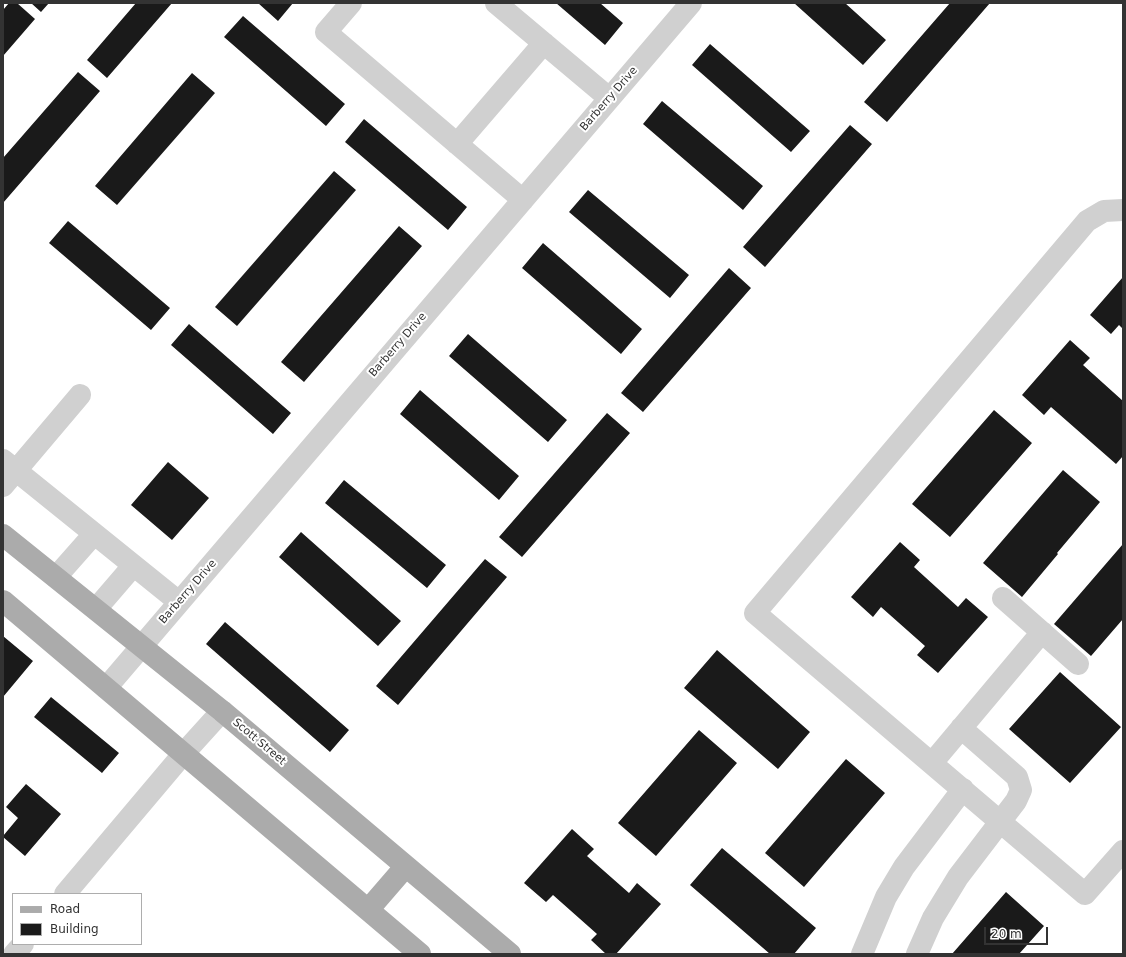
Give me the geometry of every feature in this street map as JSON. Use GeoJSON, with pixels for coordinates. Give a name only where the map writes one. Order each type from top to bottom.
{"type":"FeatureCollection","features":[{"type":"Feature","properties":{"kind":"main road","name":"Scott Street"},"geometry":{"type":"LineString","coordinates":[[3,535],[96,608],[222,711],[510,954]]}},
{"type":"Feature","properties":{"kind":"main road"},"geometry":{"type":"LineString","coordinates":[[3,601],[420,954]]}},
{"type":"Feature","properties":{"kind":"main road"},"geometry":{"type":"LineString","coordinates":[[368,910],[406,866]]}},
{"type":"Feature","properties":{"kind":"street"},"geometry":{"type":"LineString","coordinates":[[351,3],[326,32],[523,200]]}},
{"type":"Feature","properties":{"kind":"street"},"geometry":{"type":"LineString","coordinates":[[496,3],[609,98]]}},
{"type":"Feature","properties":{"kind":"street","name":"Barberry Drive"},"geometry":{"type":"LineString","coordinates":[[106,688],[691,3]]}},
{"type":"Feature","properties":{"kind":"street"},"geometry":{"type":"LineString","coordinates":[[457,144],[544,43]]}},
{"type":"Feature","properties":{"kind":"street"},"geometry":{"type":"LineString","coordinates":[[1123,210],[1104,211],[1087,221],[755,613],[1085,894],[1123,851]]}},
{"type":"Feature","properties":{"kind":"street"},"geometry":{"type":"LineString","coordinates":[[80,395],[7,472],[94,534],[179,602]]}},
{"type":"Feature","properties":{"kind":"street"},"geometry":{"type":"LineString","coordinates":[[56,577],[94,534]]}},
{"type":"Feature","properties":{"kind":"street"},"geometry":{"type":"LineString","coordinates":[[96,608],[133,566]]}},
{"type":"Feature","properties":{"kind":"street"},"geometry":{"type":"LineString","coordinates":[[1004,598],[1078,664]]}},
{"type":"Feature","properties":{"kind":"street"},"geometry":{"type":"LineString","coordinates":[[932,763],[1042,632]]}},
{"type":"Feature","properties":{"kind":"street"},"geometry":{"type":"LineString","coordinates":[[66,893],[184,753],[222,711]]}},
{"type":"Feature","properties":{"kind":"street"},"geometry":{"type":"LineString","coordinates":[[917,954],[933,918],[958,877],[1016,801],[1021,790],[1017,777],[961,728]]}},
{"type":"Feature","properties":{"kind":"street"},"geometry":{"type":"LineString","coordinates":[[862,954],[886,897],[904,866],[963,789]]}},
{"type":"Feature","properties":{"kind":"street"},"geometry":{"type":"LineString","coordinates":[[14,954],[22,945]]}},
{"type":"Feature","properties":{"kind":"building"},"geometry":{"type":"Polygon","coordinates":[[[9,3],[17,3],[35,19],[3,56],[3,10],[9,3]]]}},
{"type":"Feature","properties":{"kind":"building"},"geometry":{"type":"Polygon","coordinates":[[[31,3],[49,3],[41,12],[31,3]]]}},
{"type":"Feature","properties":{"kind":"building"},"geometry":{"type":"Polygon","coordinates":[[[136,3],[172,3],[107,78],[87,60],[136,3]]]}},
{"type":"Feature","properties":{"kind":"building"},"geometry":{"type":"Polygon","coordinates":[[[258,3],[293,3],[278,21],[258,3]]]}},
{"type":"Feature","properties":{"kind":"building"},"geometry":{"type":"Polygon","coordinates":[[[556,3],[600,3],[623,23],[605,45],[556,3]]]}},
{"type":"Feature","properties":{"kind":"building"},"geometry":{"type":"Polygon","coordinates":[[[794,3],[845,3],[886,40],[863,65],[794,3]]]}},
{"type":"Feature","properties":{"kind":"building"},"geometry":{"type":"Polygon","coordinates":[[[950,3],[990,3],[887,122],[864,102],[950,3]]]}},
{"type":"Feature","properties":{"kind":"building"},"geometry":{"type":"Polygon","coordinates":[[[243,16],[345,104],[326,126],[224,37],[243,16]]]}},
{"type":"Feature","properties":{"kind":"building"},"geometry":{"type":"Polygon","coordinates":[[[710,44],[810,131],[791,152],[692,65],[710,44]]]}},
{"type":"Feature","properties":{"kind":"building"},"geometry":{"type":"Polygon","coordinates":[[[78,72],[100,91],[3,203],[3,158],[78,72]]]}},
{"type":"Feature","properties":{"kind":"building"},"geometry":{"type":"Polygon","coordinates":[[[192,73],[215,93],[117,205],[95,186],[192,73]]]}},
{"type":"Feature","properties":{"kind":"building"},"geometry":{"type":"Polygon","coordinates":[[[662,101],[763,186],[743,210],[643,124],[662,101]]]}},
{"type":"Feature","properties":{"kind":"building"},"geometry":{"type":"Polygon","coordinates":[[[364,119],[467,207],[448,230],[345,142],[364,119]]]}},
{"type":"Feature","properties":{"kind":"building"},"geometry":{"type":"Polygon","coordinates":[[[850,125],[872,144],[765,267],[743,247],[850,125]]]}},
{"type":"Feature","properties":{"kind":"building"},"geometry":{"type":"Polygon","coordinates":[[[334,171],[356,190],[237,326],[215,307],[334,171]]]}},
{"type":"Feature","properties":{"kind":"building"},"geometry":{"type":"Polygon","coordinates":[[[588,190],[689,275],[670,298],[569,212],[588,190]]]}},
{"type":"Feature","properties":{"kind":"building"},"geometry":{"type":"Polygon","coordinates":[[[68,221],[170,308],[151,330],[49,243],[68,221]]]}},
{"type":"Feature","properties":{"kind":"building"},"geometry":{"type":"Polygon","coordinates":[[[399,226],[422,246],[304,382],[281,362],[399,226]]]}},
{"type":"Feature","properties":{"kind":"building"},"geometry":{"type":"Polygon","coordinates":[[[543,243],[642,329],[621,354],[522,268],[543,243]]]}},
{"type":"Feature","properties":{"kind":"building"},"geometry":{"type":"Polygon","coordinates":[[[729,268],[751,288],[643,412],[621,393],[729,268]]]}},
{"type":"Feature","properties":{"kind":"building"},"geometry":{"type":"Polygon","coordinates":[[[1123,277],[1123,329],[1119,325],[1111,334],[1090,315],[1123,277]]]}},
{"type":"Feature","properties":{"kind":"building"},"geometry":{"type":"Polygon","coordinates":[[[189,324],[291,413],[273,434],[171,345],[189,324]]]}},
{"type":"Feature","properties":{"kind":"building"},"geometry":{"type":"Polygon","coordinates":[[[468,334],[567,420],[548,442],[449,356],[468,334]]]}},
{"type":"Feature","properties":{"kind":"building"},"geometry":{"type":"Polygon","coordinates":[[[1070,340],[1090,358],[1083,365],[1123,401],[1123,456],[1116,464],[1051,407],[1044,415],[1022,395],[1070,340]]]}},
{"type":"Feature","properties":{"kind":"building"},"geometry":{"type":"Polygon","coordinates":[[[420,390],[519,476],[499,500],[400,414],[420,390]]]}},
{"type":"Feature","properties":{"kind":"building"},"geometry":{"type":"Polygon","coordinates":[[[994,410],[1032,443],[950,537],[912,504],[994,410]]]}},
{"type":"Feature","properties":{"kind":"building"},"geometry":{"type":"Polygon","coordinates":[[[607,413],[630,433],[522,557],[499,537],[607,413]]]}},
{"type":"Feature","properties":{"kind":"building"},"geometry":{"type":"Polygon","coordinates":[[[168,462],[209,498],[172,540],[131,505],[168,462]]]}},
{"type":"Feature","properties":{"kind":"building"},"geometry":{"type":"Polygon","coordinates":[[[1063,470],[1100,502],[1022,597],[983,563],[1063,470]]]}},
{"type":"Feature","properties":{"kind":"building"},"geometry":{"type":"Polygon","coordinates":[[[344,480],[446,565],[427,588],[325,503],[344,480]]]}},
{"type":"Feature","properties":{"kind":"building"},"geometry":{"type":"Polygon","coordinates":[[[301,532],[401,621],[378,646],[279,557],[301,532]]]}},
{"type":"Feature","properties":{"kind":"building"},"geometry":{"type":"Polygon","coordinates":[[[900,542],[920,560],[914,567],[958,607],[966,598],[988,617],[938,673],[917,655],[925,646],[881,607],[873,617],[851,597],[900,542]]]}},
{"type":"Feature","properties":{"kind":"building"},"geometry":{"type":"Polygon","coordinates":[[[1123,544],[1123,619],[1091,656],[1054,624],[1123,544]]]}},
{"type":"Feature","properties":{"kind":"building"},"geometry":{"type":"Polygon","coordinates":[[[485,559],[507,577],[398,705],[376,686],[485,559]]]}},
{"type":"Feature","properties":{"kind":"building"},"geometry":{"type":"Polygon","coordinates":[[[225,622],[349,730],[330,752],[206,644],[225,622]]]}},
{"type":"Feature","properties":{"kind":"building"},"geometry":{"type":"Polygon","coordinates":[[[3,636],[33,661],[3,697],[3,636]]]}},
{"type":"Feature","properties":{"kind":"building"},"geometry":{"type":"Polygon","coordinates":[[[717,650],[810,732],[778,769],[684,688],[717,650]]]}},
{"type":"Feature","properties":{"kind":"building"},"geometry":{"type":"Polygon","coordinates":[[[1060,672],[1121,727],[1070,783],[1009,729],[1060,672]]]}},
{"type":"Feature","properties":{"kind":"building"},"geometry":{"type":"Polygon","coordinates":[[[51,697],[119,753],[102,773],[34,717],[51,697]]]}},
{"type":"Feature","properties":{"kind":"building"},"geometry":{"type":"Polygon","coordinates":[[[699,730],[737,763],[656,856],[618,823],[699,730]]]}},
{"type":"Feature","properties":{"kind":"building"},"geometry":{"type":"Polygon","coordinates":[[[846,759],[885,793],[804,887],[765,853],[846,759]]]}},
{"type":"Feature","properties":{"kind":"building"},"geometry":{"type":"Polygon","coordinates":[[[26,784],[61,814],[25,856],[3,836],[18,818],[6,807],[26,784]]]}},
{"type":"Feature","properties":{"kind":"building"},"geometry":{"type":"Polygon","coordinates":[[[572,829],[594,849],[587,856],[629,893],[637,883],[661,904],[616,954],[606,954],[591,940],[597,934],[553,895],[546,902],[524,883],[572,829]]]}},
{"type":"Feature","properties":{"kind":"building"},"geometry":{"type":"Polygon","coordinates":[[[722,848],[816,928],[794,954],[770,954],[690,885],[722,848]]]}},
{"type":"Feature","properties":{"kind":"building"},"geometry":{"type":"Polygon","coordinates":[[[1006,892],[1044,926],[1019,954],[952,954],[1006,892]]]}}]}
